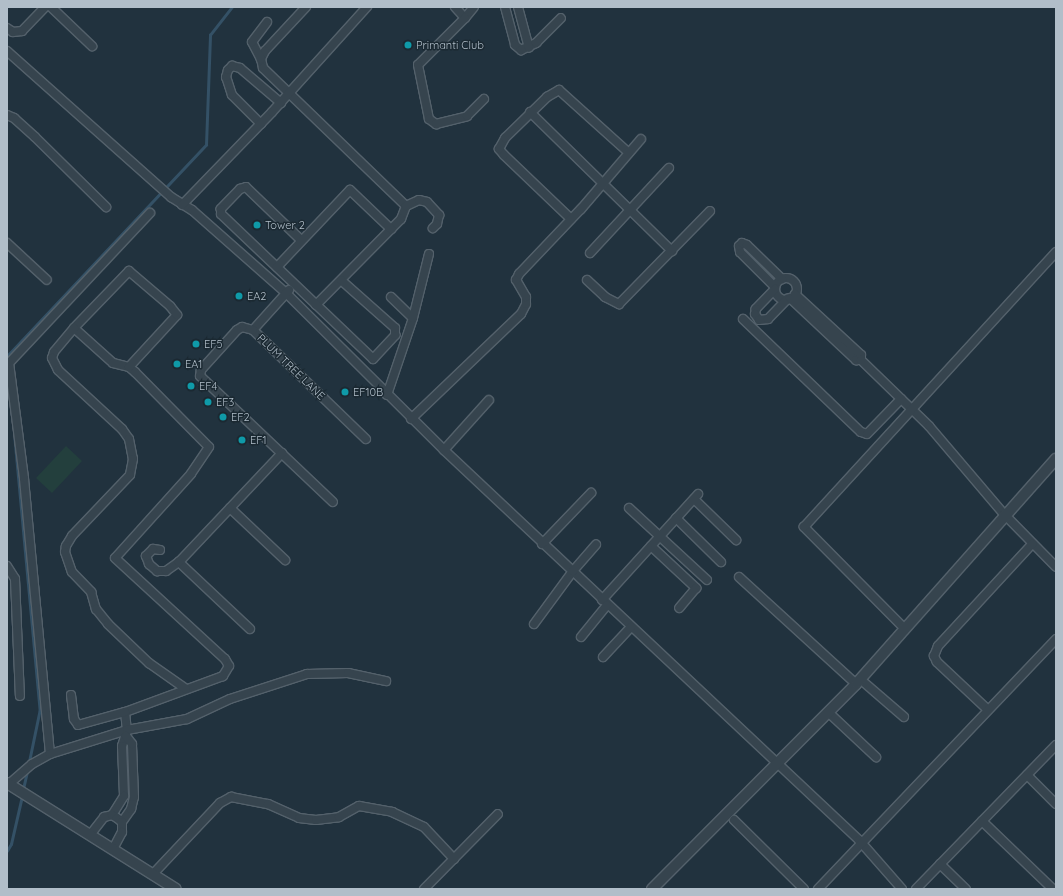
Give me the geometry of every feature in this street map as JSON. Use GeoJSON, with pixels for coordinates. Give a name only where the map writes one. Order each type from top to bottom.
{"type":"FeatureCollection","features":[{"type":"Feature","properties":{"kind":"street"},"geometry":{"type":"LineString","coordinates":[[7,28],[13,32],[22,31],[45,7]]}},
{"type":"Feature","properties":{"kind":"street"},"geometry":{"type":"LineString","coordinates":[[51,7],[92,46]]}},
{"type":"Feature","properties":{"kind":"street"},"geometry":{"type":"LineString","coordinates":[[261,59],[265,51],[306,7]]}},
{"type":"Feature","properties":{"kind":"street"},"geometry":{"type":"LineString","coordinates":[[182,205],[281,103],[367,7]]}},
{"type":"Feature","properties":{"kind":"street"},"geometry":{"type":"LineString","coordinates":[[456,7],[465,18]]}},
{"type":"Feature","properties":{"kind":"street"},"geometry":{"type":"LineString","coordinates":[[474,7],[418,65],[429,120],[436,124],[468,116],[484,99]]}},
{"type":"Feature","properties":{"kind":"street"},"geometry":{"type":"LineString","coordinates":[[505,7],[517,49],[530,48],[561,18]]}},
{"type":"Feature","properties":{"kind":"street"},"geometry":{"type":"LineString","coordinates":[[518,7],[530,48]]}},
{"type":"Feature","properties":{"kind":"street"},"geometry":{"type":"LineString","coordinates":[[267,22],[252,42],[261,59],[263,68],[288,94],[406,206]]}},
{"type":"Feature","properties":{"kind":"street"},"geometry":{"type":"LineString","coordinates":[[512,32],[524,28]]}},
{"type":"Feature","properties":{"kind":"street"},"geometry":{"type":"LineString","coordinates":[[7,51],[172,197],[182,205],[192,210],[286,293],[411,419],[542,544],[573,571],[605,603],[778,762],[862,844],[902,889]]}},
{"type":"Feature","properties":{"kind":"street"},"geometry":{"type":"LineString","coordinates":[[261,124],[232,95],[226,77],[228,70],[232,66],[240,68],[281,103]]}},
{"type":"Feature","properties":{"kind":"street"},"geometry":{"type":"LineString","coordinates":[[571,219],[500,149],[505,138],[530,112],[559,90],[629,153]]}},
{"type":"Feature","properties":{"kind":"street"},"geometry":{"type":"LineString","coordinates":[[530,112],[602,185],[672,251]]}},
{"type":"Feature","properties":{"kind":"street"},"geometry":{"type":"LineString","coordinates":[[7,115],[14,118],[35,137],[106,207]]}},
{"type":"Feature","properties":{"kind":"street"},"geometry":{"type":"LineString","coordinates":[[411,419],[521,314],[526,304],[526,297],[516,280],[519,274],[602,185],[641,139]]}},
{"type":"Feature","properties":{"kind":"street"},"geometry":{"type":"LineString","coordinates":[[590,253],[669,168]]}},
{"type":"Feature","properties":{"kind":"street"},"geometry":{"type":"LineString","coordinates":[[301,240],[246,187],[240,189],[221,210],[221,214],[371,358],[376,358],[395,335],[395,328],[340,280]]}},
{"type":"Feature","properties":{"kind":"street"},"geometry":{"type":"LineString","coordinates":[[277,267],[350,190],[391,228]]}},
{"type":"Feature","properties":{"kind":"street"},"geometry":{"type":"LineString","coordinates":[[316,305],[401,218],[406,206],[419,200],[427,202],[439,215],[437,224],[433,228]]}},
{"type":"Feature","properties":{"kind":"street"},"geometry":{"type":"LineString","coordinates":[[587,280],[605,297],[619,304],[710,211]]}},
{"type":"Feature","properties":{"kind":"street"},"geometry":{"type":"LineString","coordinates":[[50,754],[24,478],[10,363],[150,213]]}},
{"type":"Feature","properties":{"kind":"street"},"geometry":{"type":"LineString","coordinates":[[7,243],[47,280]]}},
{"type":"Feature","properties":{"kind":"street"},"geometry":{"type":"LineString","coordinates":[[782,279],[775,288],[756,309],[755,314],[759,320],[768,319],[791,297],[795,283],[789,279],[782,279],[747,245],[742,243],[739,246],[740,252],[775,288],[777,295],[791,297],[861,355],[861,360],[901,398],[1004,514],[1056,567]]}},
{"type":"Feature","properties":{"kind":"street"},"geometry":{"type":"LineString","coordinates":[[905,628],[804,527],[807,521],[1056,252]]}},
{"type":"Feature","properties":{"kind":"street"},"geometry":{"type":"LineString","coordinates":[[388,395],[413,318],[429,254]]}},
{"type":"Feature","properties":{"kind":"street"},"geometry":{"type":"LineString","coordinates":[[129,366],[177,315],[135,274],[129,271],[124,274],[74,328],[54,352],[52,358],[58,370],[122,429],[129,439],[133,459],[130,475],[69,541],[66,546],[67,562],[72,572],[91,592],[96,609],[108,624],[149,663],[186,689]]}},
{"type":"Feature","properties":{"kind":"street","name":"PLUM TREE LANE"},"geometry":{"type":"LineString","coordinates":[[294,284],[253,330],[366,439]]}},
{"type":"Feature","properties":{"kind":"street"},"geometry":{"type":"LineString","coordinates":[[391,297],[413,318]]}},
{"type":"Feature","properties":{"kind":"street"},"geometry":{"type":"LineString","coordinates":[[743,320],[861,432],[867,434],[901,398]]}},
{"type":"Feature","properties":{"kind":"street"},"geometry":{"type":"LineString","coordinates":[[253,330],[242,327],[237,330],[199,373],[333,502]]}},
{"type":"Feature","properties":{"kind":"street"},"geometry":{"type":"LineString","coordinates":[[72,695],[74,719],[78,725],[125,712],[223,676],[228,670],[228,663],[115,558],[191,474],[209,447],[197,432],[129,366],[113,363],[74,328]]}},
{"type":"Feature","properties":{"kind":"street"},"geometry":{"type":"LineString","coordinates":[[444,450],[489,400]]}},
{"type":"Feature","properties":{"kind":"street"},"geometry":{"type":"LineString","coordinates":[[160,550],[153,549],[146,556],[149,564],[157,571],[166,571],[179,562],[282,453]]}},
{"type":"Feature","properties":{"kind":"street"},"geometry":{"type":"LineString","coordinates":[[652,889],[858,682],[1004,514],[1056,459]]}},
{"type":"Feature","properties":{"kind":"street"},"geometry":{"type":"LineString","coordinates":[[542,544],[591,493]]}},
{"type":"Feature","properties":{"kind":"street"},"geometry":{"type":"LineString","coordinates":[[581,637],[605,603],[651,546],[696,496],[736,540]]}},
{"type":"Feature","properties":{"kind":"street"},"geometry":{"type":"LineString","coordinates":[[230,508],[285,560]]}},
{"type":"Feature","properties":{"kind":"street"},"geometry":{"type":"LineString","coordinates":[[629,508],[707,580]]}},
{"type":"Feature","properties":{"kind":"street"},"geometry":{"type":"LineString","coordinates":[[676,518],[721,562]]}},
{"type":"Feature","properties":{"kind":"street"},"geometry":{"type":"LineString","coordinates":[[987,709],[937,662],[934,656],[938,646],[1032,544]]}},
{"type":"Feature","properties":{"kind":"street"},"geometry":{"type":"LineString","coordinates":[[534,624],[573,571],[596,545]]}},
{"type":"Feature","properties":{"kind":"street"},"geometry":{"type":"LineString","coordinates":[[651,546],[696,588],[679,608]]}},
{"type":"Feature","properties":{"kind":"street"},"geometry":{"type":"LineString","coordinates":[[179,562],[250,629]]}},
{"type":"Feature","properties":{"kind":"street"},"geometry":{"type":"LineString","coordinates":[[7,566],[15,579],[20,696]]}},
{"type":"Feature","properties":{"kind":"street"},"geometry":{"type":"LineString","coordinates":[[739,576],[858,682],[904,717]]}},
{"type":"Feature","properties":{"kind":"street"},"geometry":{"type":"LineString","coordinates":[[603,657],[631,627]]}},
{"type":"Feature","properties":{"kind":"street"},"geometry":{"type":"LineString","coordinates":[[818,889],[862,844],[987,709],[1056,639]]}},
{"type":"Feature","properties":{"kind":"street"},"geometry":{"type":"LineString","coordinates":[[176,889],[11,786],[32,764],[50,754],[126,733],[187,719],[230,699],[306,674],[348,673],[386,681]]}},
{"type":"Feature","properties":{"kind":"street"},"geometry":{"type":"LineString","coordinates":[[90,835],[104,817],[112,815],[124,796],[122,746],[126,733],[125,712]]}},
{"type":"Feature","properties":{"kind":"street"},"geometry":{"type":"LineString","coordinates":[[828,712],[876,757]]}},
{"type":"Feature","properties":{"kind":"street"},"geometry":{"type":"LineString","coordinates":[[113,849],[122,832],[122,822],[131,809],[134,797],[132,744],[126,733]]}},
{"type":"Feature","properties":{"kind":"street"},"geometry":{"type":"LineString","coordinates":[[916,889],[1056,745]]}},
{"type":"Feature","properties":{"kind":"street"},"geometry":{"type":"LineString","coordinates":[[1027,775],[1056,804]]}},
{"type":"Feature","properties":{"kind":"street"},"geometry":{"type":"LineString","coordinates":[[153,874],[220,803],[231,797],[268,804],[299,818],[316,820],[339,817],[359,806],[392,812],[424,827],[454,859]]}},
{"type":"Feature","properties":{"kind":"street"},"geometry":{"type":"LineString","coordinates":[[424,889],[498,814]]}},
{"type":"Feature","properties":{"kind":"street"},"geometry":{"type":"LineString","coordinates":[[112,815],[122,822]]}},
{"type":"Feature","properties":{"kind":"street"},"geometry":{"type":"LineString","coordinates":[[734,820],[804,889]]}},
{"type":"Feature","properties":{"kind":"street"},"geometry":{"type":"LineString","coordinates":[[982,821],[1053,889]]}},
{"type":"Feature","properties":{"kind":"street"},"geometry":{"type":"LineString","coordinates":[[940,864],[966,889]]}},
{"type":"Feature","properties":{"kind":"green space"},"geometry":{"type":"Polygon","coordinates":[[[66,446],[82,461],[52,493],[36,478],[66,446]]]}},
{"type":"Feature","properties":{"kind":"waterway"},"geometry":{"type":"LineString","coordinates":[[8,360],[7,356],[206,145],[210,35],[232,7]]}},
{"type":"Feature","properties":{"kind":"waterway"},"geometry":{"type":"LineString","coordinates":[[15,439],[40,711],[29,764]]}},
{"type":"Feature","properties":{"kind":"waterway"},"geometry":{"type":"LineString","coordinates":[[23,789],[27,772]]}},
{"type":"Feature","properties":{"kind":"waterway"},"geometry":{"type":"LineString","coordinates":[[7,851],[11,844],[22,796]]}},
{"type":"Feature","properties":{"kind":"place","name":"Primanti Club"},"geometry":{"type":"Point","coordinates":[408,45]}},
{"type":"Feature","properties":{"kind":"place","name":"Tower 2"},"geometry":{"type":"Point","coordinates":[257,225]}},
{"type":"Feature","properties":{"kind":"place","name":"EA2"},"geometry":{"type":"Point","coordinates":[239,296]}},
{"type":"Feature","properties":{"kind":"place","name":"EF5"},"geometry":{"type":"Point","coordinates":[196,344]}},
{"type":"Feature","properties":{"kind":"place","name":"EA1"},"geometry":{"type":"Point","coordinates":[177,364]}},
{"type":"Feature","properties":{"kind":"place","name":"EF4"},"geometry":{"type":"Point","coordinates":[191,386]}},
{"type":"Feature","properties":{"kind":"place","name":"EF10B"},"geometry":{"type":"Point","coordinates":[345,392]}},
{"type":"Feature","properties":{"kind":"place","name":"EF3"},"geometry":{"type":"Point","coordinates":[208,402]}},
{"type":"Feature","properties":{"kind":"place","name":"EF2"},"geometry":{"type":"Point","coordinates":[223,417]}},
{"type":"Feature","properties":{"kind":"place","name":"EF1"},"geometry":{"type":"Point","coordinates":[242,440]}}]}
